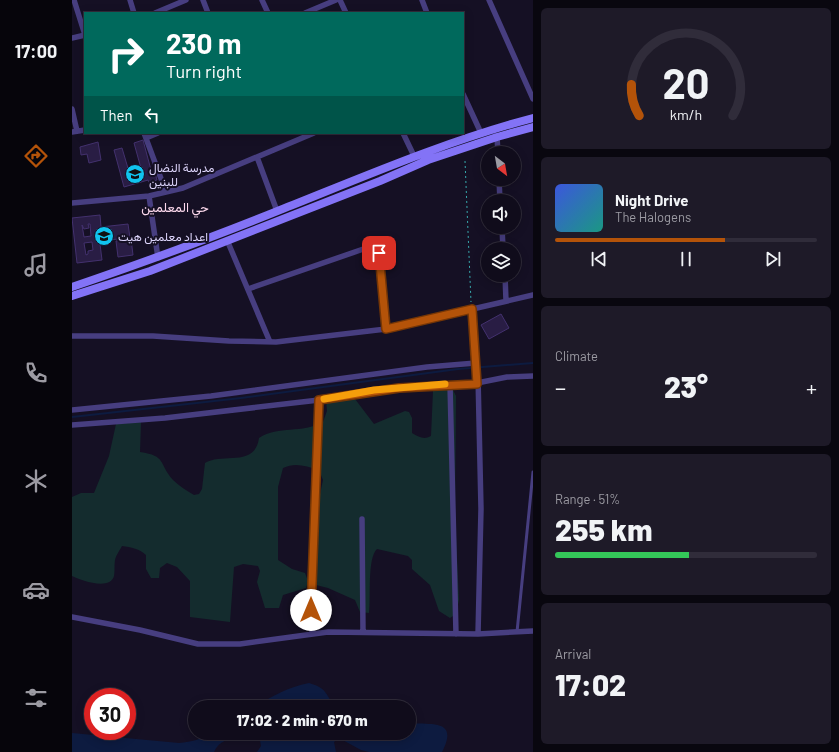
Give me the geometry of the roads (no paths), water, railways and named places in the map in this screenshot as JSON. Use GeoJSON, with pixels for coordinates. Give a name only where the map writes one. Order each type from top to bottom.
{"type":"FeatureCollection","features":[{"type":"Feature","properties":{"kind":"main road"},"geometry":{"type":"LineString","coordinates":[[72,287],[158,258],[414,156],[481,133],[533,118]]}},
{"type":"Feature","properties":{"kind":"main road"},"geometry":{"type":"LineString","coordinates":[[72,296],[150,271],[380,181],[428,160],[497,137],[533,128]]}},
{"type":"Feature","properties":{"kind":"street"},"geometry":{"type":"LineString","coordinates":[[74,0],[84,32]]}},
{"type":"Feature","properties":{"kind":"street"},"geometry":{"type":"LineString","coordinates":[[130,0],[134,12]]}},
{"type":"Feature","properties":{"kind":"street"},"geometry":{"type":"LineString","coordinates":[[157,12],[186,0]]}},
{"type":"Feature","properties":{"kind":"street"},"geometry":{"type":"LineString","coordinates":[[203,0],[208,12]]}},
{"type":"Feature","properties":{"kind":"street"},"geometry":{"type":"LineString","coordinates":[[262,0],[268,12]]}},
{"type":"Feature","properties":{"kind":"street"},"geometry":{"type":"LineString","coordinates":[[307,12],[336,0]]}},
{"type":"Feature","properties":{"kind":"street"},"geometry":{"type":"LineString","coordinates":[[340,0],[346,12]]}},
{"type":"Feature","properties":{"kind":"street"},"geometry":{"type":"LineString","coordinates":[[422,0],[427,12]]}},
{"type":"Feature","properties":{"kind":"street"},"geometry":{"type":"LineString","coordinates":[[489,0],[533,99]]}},
{"type":"Feature","properties":{"kind":"street"},"geometry":{"type":"LineString","coordinates":[[72,38],[84,35]]}},
{"type":"Feature","properties":{"kind":"street"},"geometry":{"type":"LineString","coordinates":[[464,96],[481,133]]}},
{"type":"Feature","properties":{"kind":"street"},"geometry":{"type":"LineString","coordinates":[[72,109],[74,132],[84,130]]}},
{"type":"Feature","properties":{"kind":"street"},"geometry":{"type":"LineString","coordinates":[[72,203],[149,196],[183,188],[312,134]]}},
{"type":"Feature","properties":{"kind":"street"},"geometry":{"type":"LineString","coordinates":[[404,134],[414,156]]}},
{"type":"Feature","properties":{"kind":"street"},"geometry":{"type":"LineString","coordinates":[[145,135],[166,192]]}},
{"type":"Feature","properties":{"kind":"street"},"geometry":{"type":"LineString","coordinates":[[497,137],[498,146]]}},
{"type":"Feature","properties":{"kind":"street"},"geometry":{"type":"LineString","coordinates":[[257,157],[277,211]]}},
{"type":"Feature","properties":{"kind":"street"},"geometry":{"type":"LineString","coordinates":[[149,196],[158,258]]}},
{"type":"Feature","properties":{"kind":"street"},"geometry":{"type":"LineString","coordinates":[[227,240],[270,342]]}},
{"type":"Feature","properties":{"kind":"street"},"geometry":{"type":"LineString","coordinates":[[248,289],[372,246],[379,253],[386,329]]}},
{"type":"Feature","properties":{"kind":"street"},"geometry":{"type":"LineString","coordinates":[[505,282],[506,301]]}},
{"type":"Feature","properties":{"kind":"street"},"geometry":{"type":"LineString","coordinates":[[72,336],[153,336],[270,342],[386,329],[533,295]]}},
{"type":"Feature","properties":{"kind":"street"},"geometry":{"type":"LineString","coordinates":[[472,309],[478,376],[481,509],[478,634]]}},
{"type":"Feature","properties":{"kind":"street"},"geometry":{"type":"LineString","coordinates":[[72,410],[211,396],[427,367],[477,364]]}},
{"type":"Feature","properties":{"kind":"street"},"geometry":{"type":"LineString","coordinates":[[72,425],[164,418],[319,400],[380,390],[450,384],[477,384],[507,377],[533,376]]}},
{"type":"Feature","properties":{"kind":"street"},"geometry":{"type":"LineString","coordinates":[[450,384],[456,634]]}},
{"type":"Feature","properties":{"kind":"street"},"geometry":{"type":"LineString","coordinates":[[312,634],[311,598],[319,400]]}},
{"type":"Feature","properties":{"kind":"street"},"geometry":{"type":"LineString","coordinates":[[362,519],[363,632]]}},
{"type":"Feature","properties":{"kind":"street"},"geometry":{"type":"LineString","coordinates":[[72,617],[140,630],[198,644],[240,644],[328,632],[478,634],[533,631]]}},
{"type":"Feature","properties":{"kind":"lane"},"geometry":{"type":"LineString","coordinates":[[517,632],[533,472]]}},
{"type":"Feature","properties":{"kind":"water"},"geometry":{"type":"Polygon","coordinates":[[[309,683],[316,685],[324,690],[331,700],[266,700],[280,692],[309,683]]]}},
{"type":"Feature","properties":{"kind":"water"},"geometry":{"type":"Polygon","coordinates":[[[416,723],[434,724],[440,726],[445,729],[447,734],[442,752],[369,752],[361,750],[343,740],[416,740],[416,723]]]}},
{"type":"Feature","properties":{"kind":"water"},"geometry":{"type":"Polygon","coordinates":[[[72,733],[84,734],[84,740],[136,739],[179,743],[196,740],[228,740],[217,746],[214,752],[72,752],[72,733]]]}},
{"type":"Feature","properties":{"kind":"water"},"geometry":{"type":"Polygon","coordinates":[[[260,740],[336,740],[334,742],[336,752],[257,752],[261,746],[260,740]]]}},
{"type":"Feature","properties":{"kind":"waterway"},"geometry":{"type":"LineString","coordinates":[[72,417],[241,398],[458,369],[533,363]]}},
{"type":"Feature","properties":{"kind":"place","name":"مدرسة النضال للبنين"},"geometry":{"type":"Point","coordinates":[135,174]}},
{"type":"Feature","properties":{"kind":"place","name":"اعداد معلمين هيت"},"geometry":{"type":"Point","coordinates":[104,236]}},
{"type":"Feature","properties":{"kind":"district","name":"حي المعلمين"},"geometry":{"type":"Point","coordinates":[175,207]}}]}
